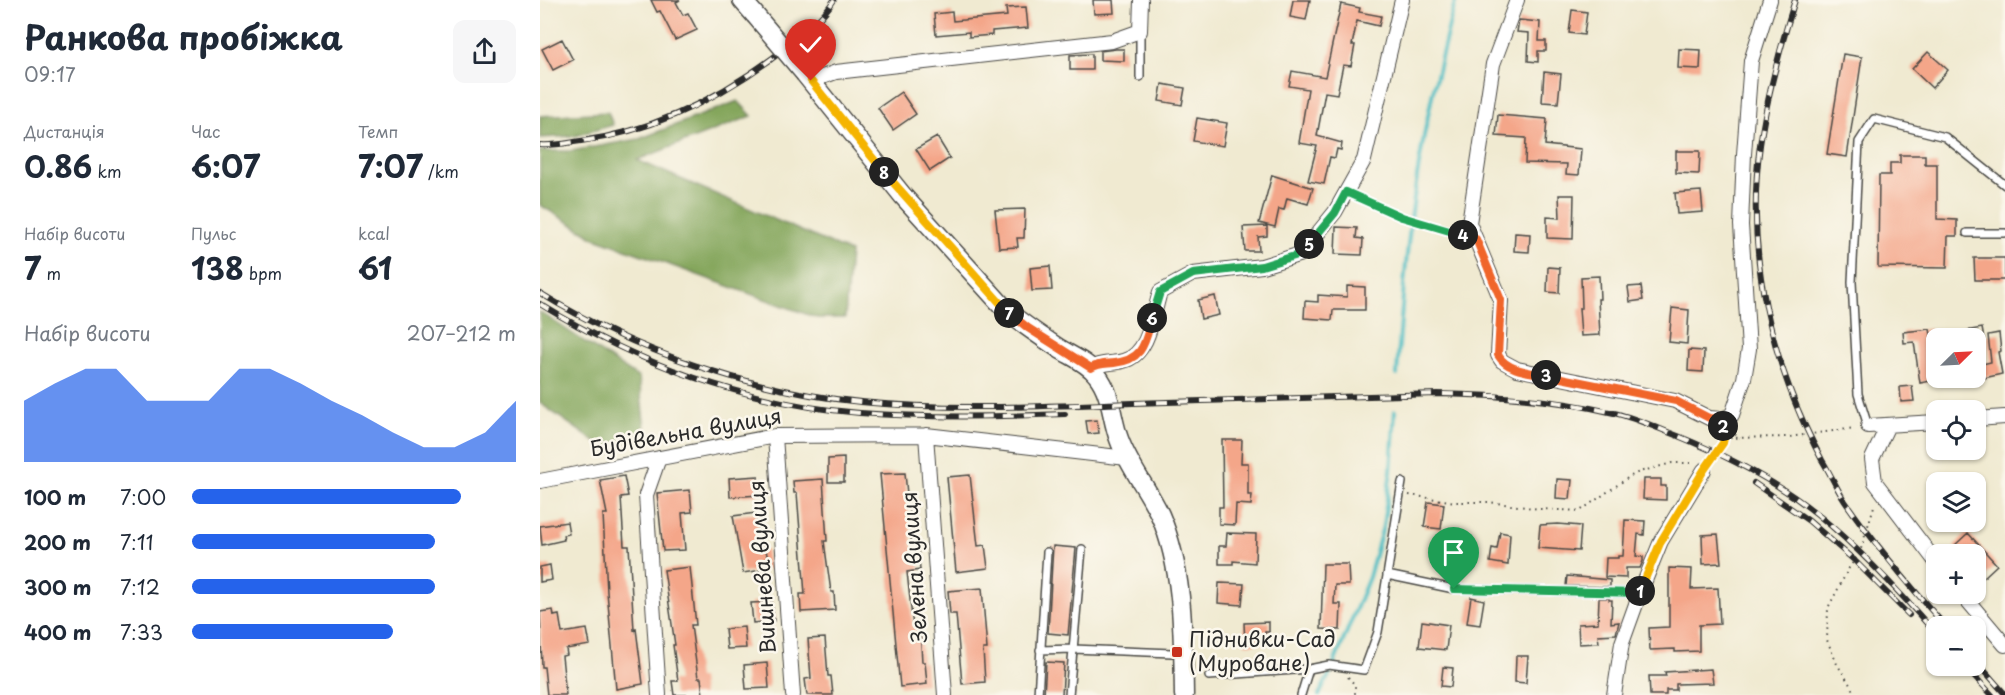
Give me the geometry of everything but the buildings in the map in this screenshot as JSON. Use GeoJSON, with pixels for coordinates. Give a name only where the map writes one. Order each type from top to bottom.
{"type":"FeatureCollection","features":[{"type":"Feature","properties":{"kind":"street"},"geometry":{"type":"LineString","coordinates":[[742,0],[903,196],[1008,312],[1028,328],[1091,368],[1105,389],[1113,413],[1113,423],[1127,458],[1160,515],[1172,553],[1181,613],[1184,695]]}},
{"type":"Feature","properties":{"kind":"street"},"geometry":{"type":"LineString","coordinates":[[808,78],[836,72],[1112,41],[1140,31],[1142,0]]}},
{"type":"Feature","properties":{"kind":"street"},"geometry":{"type":"LineString","coordinates":[[1091,368],[1099,363],[1123,361],[1137,355],[1143,347],[1160,292],[1193,274],[1262,266],[1301,254],[1335,213],[1364,160],[1402,0]]}},
{"type":"Feature","properties":{"kind":"street"},"geometry":{"type":"LineString","coordinates":[[1516,0],[1493,64],[1469,223],[1501,300],[1498,355],[1502,362],[1517,369],[1676,401],[1709,418],[1722,419],[1732,415],[1744,379],[1749,349],[1741,225],[1744,154],[1751,61],[1770,0]]}},
{"type":"Feature","properties":{"kind":"street"},"geometry":{"type":"LineString","coordinates":[[1986,418],[2005,417]]}},
{"type":"Feature","properties":{"kind":"street"},"geometry":{"type":"LineString","coordinates":[[1868,426],[1926,423]]}},
{"type":"Feature","properties":{"kind":"street"},"geometry":{"type":"LineString","coordinates":[[1888,425],[1872,459],[1875,482],[1926,549]]}},
{"type":"Feature","properties":{"kind":"street","name":"Будівельна вулиця"},"geometry":{"type":"LineString","coordinates":[[540,481],[775,436],[926,435],[1127,458]]}},
{"type":"Feature","properties":{"kind":"street","name":"Зелена вулиця"},"geometry":{"type":"LineString","coordinates":[[926,435],[945,695]]}},
{"type":"Feature","properties":{"kind":"street","name":"Вишнева вулиця"},"geometry":{"type":"LineString","coordinates":[[775,436],[794,695]]}},
{"type":"Feature","properties":{"kind":"street"},"geometry":{"type":"LineString","coordinates":[[659,458],[646,495],[659,695]]}},
{"type":"Feature","properties":{"kind":"street"},"geometry":{"type":"LineString","coordinates":[[1614,695],[1622,643],[1661,541],[1706,468]]}},
{"type":"Feature","properties":{"kind":"street"},"geometry":{"type":"LineString","coordinates":[[1970,604],[2005,645]]}},
{"type":"Feature","properties":{"kind":"lane"},"geometry":{"type":"LineString","coordinates":[[1140,31],[1140,77]]}},
{"type":"Feature","properties":{"kind":"lane"},"geometry":{"type":"LineString","coordinates":[[1868,426],[1858,394],[1852,282],[1859,142],[1874,119],[1945,137],[2005,185]]}},
{"type":"Feature","properties":{"kind":"lane"},"geometry":{"type":"LineString","coordinates":[[1967,233],[2005,233]]}},
{"type":"Feature","properties":{"kind":"lane"},"geometry":{"type":"LineString","coordinates":[[1209,676],[1309,669],[1329,665],[1364,670],[1378,632],[1401,482]]}},
{"type":"Feature","properties":{"kind":"lane"},"geometry":{"type":"LineString","coordinates":[[1069,695],[1082,549]]}},
{"type":"Feature","properties":{"kind":"lane"},"geometry":{"type":"LineString","coordinates":[[1038,695],[1047,552]]}},
{"type":"Feature","properties":{"kind":"lane"},"geometry":{"type":"LineString","coordinates":[[1387,575],[1454,589],[1640,593]]}},
{"type":"Feature","properties":{"kind":"lane"},"geometry":{"type":"LineString","coordinates":[[1040,650],[1172,653]]}},
{"type":"Feature","properties":{"kind":"lane"},"geometry":{"type":"LineString","coordinates":[[1301,695],[1309,669]]}},
{"type":"Feature","properties":{"kind":"path"},"geometry":{"type":"LineString","coordinates":[[1346,192],[1401,216],[1476,239]]}},
{"type":"Feature","properties":{"kind":"path"},"geometry":{"type":"LineString","coordinates":[[1400,493],[1456,502],[1489,502],[1540,509],[1580,511],[1629,477],[1640,472],[1672,463],[1688,462],[1706,468],[1723,443],[1723,426],[1740,438]]}},
{"type":"Feature","properties":{"kind":"path"},"geometry":{"type":"LineString","coordinates":[[1724,438],[1809,435],[1868,426]]}},
{"type":"Feature","properties":{"kind":"path"},"geometry":{"type":"LineString","coordinates":[[1855,695],[1837,664],[1827,640],[1828,608],[1860,552],[1871,510],[1881,489]]}},
{"type":"Feature","properties":{"kind":"path"},"geometry":{"type":"LineString","coordinates":[[1338,666],[1356,685],[1354,695]]}},
{"type":"Feature","properties":{"kind":"green space"},"geometry":{"type":"Polygon","coordinates":[[[738,101],[752,116],[637,160],[850,252],[845,318],[817,318],[595,238],[540,205],[540,151],[571,151],[639,139],[738,101]]]}},
{"type":"Feature","properties":{"kind":"green space"},"geometry":{"type":"Polygon","coordinates":[[[608,112],[613,125],[575,136],[540,138],[540,116],[608,112]]]}},
{"type":"Feature","properties":{"kind":"green space"},"geometry":{"type":"Polygon","coordinates":[[[540,312],[639,378],[645,430],[611,453],[540,403],[540,312]]]}},
{"type":"Feature","properties":{"kind":"waterway"},"geometry":{"type":"LineString","coordinates":[[1397,375],[1403,294],[1417,176],[1432,98],[1456,0]]}},
{"type":"Feature","properties":{"kind":"waterway"},"geometry":{"type":"LineString","coordinates":[[1319,695],[1369,577],[1383,526],[1391,471],[1395,411]]}},
{"type":"Feature","properties":{"kind":"railway"},"geometry":{"type":"LineString","coordinates":[[540,145],[609,136],[663,120],[689,108],[739,81],[786,48],[818,20],[834,0]]}},
{"type":"Feature","properties":{"kind":"railway"},"geometry":{"type":"LineString","coordinates":[[1795,0],[1766,108],[1756,186],[1756,227],[1766,308],[1776,347],[1804,424],[1841,495],[1880,549],[1936,616]]}},
{"type":"Feature","properties":{"kind":"railway"},"geometry":{"type":"LineString","coordinates":[[540,293],[614,333],[694,365],[778,388],[819,397],[861,402],[997,407],[1437,394],[1526,399],[1570,404],[1614,413],[1646,423],[1715,452],[1785,491],[1817,514],[1864,556],[1926,623]]}},
{"type":"Feature","properties":{"kind":"railway"},"geometry":{"type":"LineString","coordinates":[[540,304],[614,345],[653,362],[734,390],[775,400],[817,408],[886,415],[1065,414]]}},
{"type":"Feature","properties":{"kind":"railway"},"geometry":{"type":"LineString","coordinates":[[1754,483],[1809,521],[1854,560],[1909,615]]}},
{"type":"Feature","properties":{"kind":"railway"},"geometry":{"type":"LineString","coordinates":[[1986,672],[2005,694]]}},
{"type":"Feature","properties":{"kind":"railway"},"geometry":{"type":"LineString","coordinates":[[1974,676],[1992,695]]}},
{"type":"Feature","properties":{"kind":"place","name":"Піднивки-Сад (Муроване)"},"geometry":{"type":"Point","coordinates":[1177,652]}},
{"type":"Feature","properties":{"kind":"route"},"geometry":{"type":"LineString","coordinates":[[811,81],[903,196],[1008,312],[1028,328],[1091,368],[1099,363],[1114,363],[1137,355],[1143,347],[1160,292],[1193,274],[1262,266],[1301,254],[1335,213],[1346,192],[1402,217],[1476,239],[1501,300],[1498,355],[1502,362],[1517,369],[1676,401],[1709,418],[1722,419],[1725,433],[1723,443],[1661,541],[1640,593],[1454,589]]}}]}
